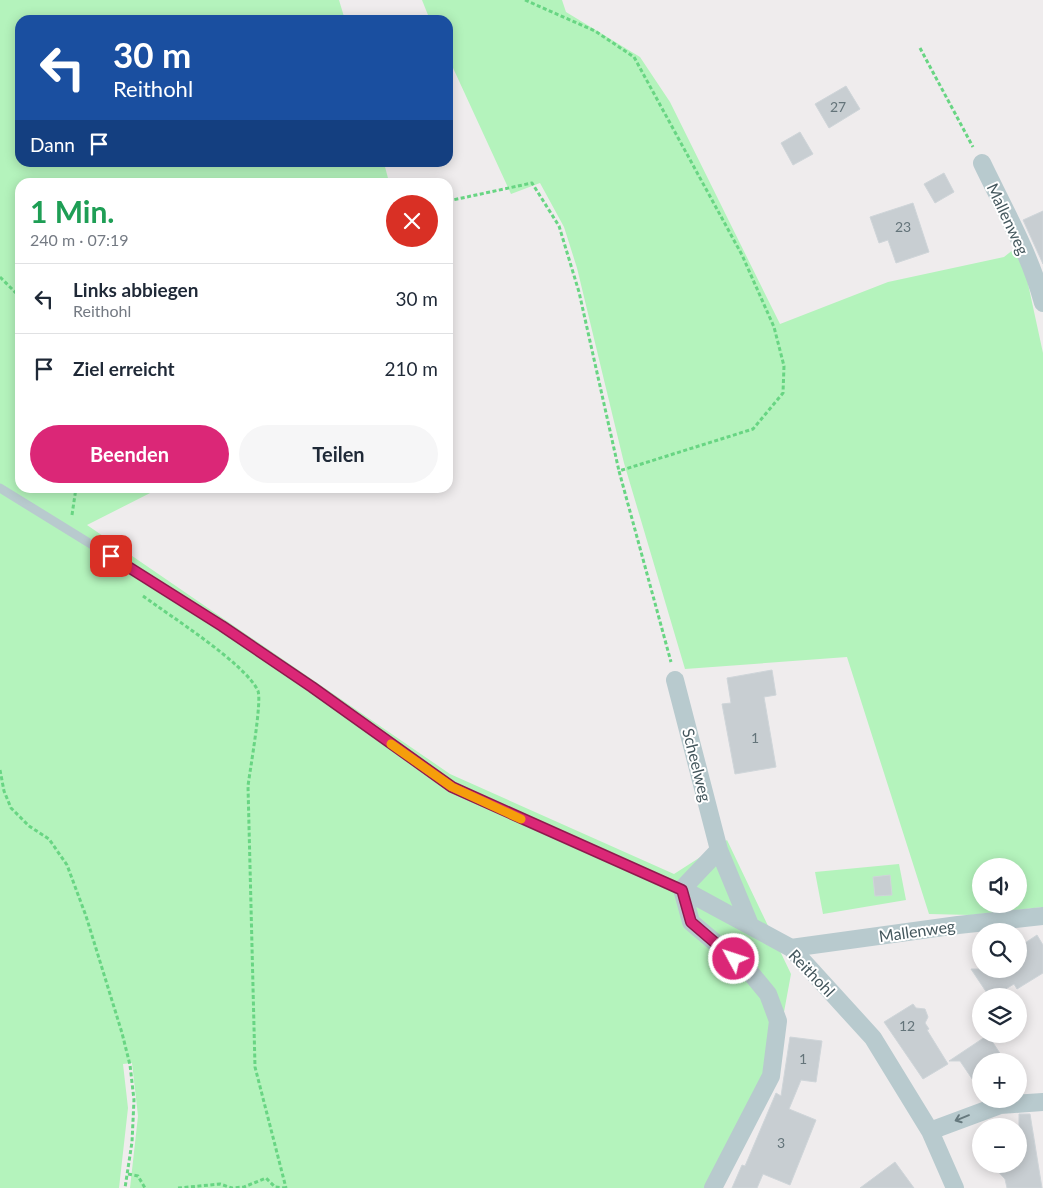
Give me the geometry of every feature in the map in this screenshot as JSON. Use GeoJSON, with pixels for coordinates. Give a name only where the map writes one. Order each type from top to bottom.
{"type":"FeatureCollection","features":[{"type":"Feature","properties":{"kind":"street","name":"Mallenweg"},"geometry":{"type":"LineString","coordinates":[[982,163],[1017,234],[1038,285],[1043,304]]}},
{"type":"Feature","properties":{"kind":"street","name":"Scheelweg"},"geometry":{"type":"LineString","coordinates":[[675,680],[719,850],[750,925]]}},
{"type":"Feature","properties":{"kind":"street"},"geometry":{"type":"LineString","coordinates":[[713,1188],[771,1076],[778,1021],[768,994],[749,971],[691,922],[682,890],[719,850]]}},
{"type":"Feature","properties":{"kind":"street","name":"Reithohl"},"geometry":{"type":"LineString","coordinates":[[682,890],[791,948],[874,1038],[930,1131],[955,1188]]}},
{"type":"Feature","properties":{"kind":"street","name":"Mallenweg"},"geometry":{"type":"LineString","coordinates":[[791,948],[958,925],[1043,916]]}},
{"type":"Feature","properties":{"kind":"street"},"geometry":{"type":"LineString","coordinates":[[930,1131],[1000,1105],[1043,1102]]}},
{"type":"Feature","properties":{"kind":"lane","name":"Reithohl"},"geometry":{"type":"LineString","coordinates":[[0,488],[70,530],[263,653],[452,787],[682,890]]}},
{"type":"Feature","properties":{"kind":"path"},"geometry":{"type":"LineString","coordinates":[[525,0],[595,31],[634,57],[742,255],[774,326],[784,366],[782,393],[753,429],[619,471]]}},
{"type":"Feature","properties":{"kind":"path"},"geometry":{"type":"LineString","coordinates":[[920,48],[982,163]]}},
{"type":"Feature","properties":{"kind":"path"},"geometry":{"type":"LineString","coordinates":[[453,200],[532,183],[559,226],[579,292],[619,471],[675,680]]}},
{"type":"Feature","properties":{"kind":"path"},"geometry":{"type":"LineString","coordinates":[[0,277],[15,292]]}},
{"type":"Feature","properties":{"kind":"path"},"geometry":{"type":"LineString","coordinates":[[70,530],[75,493]]}},
{"type":"Feature","properties":{"kind":"path"},"geometry":{"type":"LineString","coordinates":[[140,594],[243,670],[258,692],[255,741],[248,786],[256,1068],[286,1188],[275,1187],[266,1178],[244,1187],[232,1188],[220,1184],[178,1188]]}},
{"type":"Feature","properties":{"kind":"path"},"geometry":{"type":"LineString","coordinates":[[0,770],[4,791],[11,808],[29,826],[48,839],[67,865],[86,916],[130,1065],[134,1100],[132,1142],[125,1188]]}},
{"type":"Feature","properties":{"kind":"path"},"geometry":{"type":"LineString","coordinates":[[128,1174],[138,1176],[145,1188]]}},
{"type":"Feature","properties":{"kind":"green space"},"geometry":{"type":"Polygon","coordinates":[[[0,0],[339,0],[344,15],[15,15],[15,167],[385,167],[388,178],[15,178],[15,493],[150,493],[87,525],[450,774],[674,874],[727,840],[791,974],[770,1088],[718,1188],[130,1188],[138,1116],[132,1063],[123,1064],[128,1108],[119,1188],[0,1188],[0,0]]]}},
{"type":"Feature","properties":{"kind":"green space"},"geometry":{"type":"Polygon","coordinates":[[[422,0],[562,0],[566,12],[640,57],[670,102],[780,324],[888,282],[1004,257],[1014,249],[1025,270],[1043,353],[1043,907],[1027,909],[1027,858],[972,858],[972,913],[989,913],[971,915],[929,914],[847,657],[685,669],[624,463],[577,268],[564,227],[540,183],[511,194],[453,68],[453,15],[428,15],[422,0]]]}},
{"type":"Feature","properties":{"kind":"green space"},"geometry":{"type":"Polygon","coordinates":[[[899,864],[906,900],[823,914],[815,872],[899,864]]]}},
{"type":"Feature","properties":{"kind":"building"},"geometry":{"type":"Polygon","coordinates":[[[846,86],[860,109],[829,128],[815,104],[846,86]]]}},
{"type":"Feature","properties":{"kind":"building"},"geometry":{"type":"Polygon","coordinates":[[[800,132],[813,154],[793,165],[781,143],[800,132]]]}},
{"type":"Feature","properties":{"kind":"building"},"geometry":{"type":"Polygon","coordinates":[[[944,173],[954,192],[935,203],[924,184],[944,173]]]}},
{"type":"Feature","properties":{"kind":"building"},"geometry":{"type":"Polygon","coordinates":[[[913,203],[929,252],[896,263],[888,240],[879,243],[870,217],[913,203]]]}},
{"type":"Feature","properties":{"kind":"building"},"geometry":{"type":"Polygon","coordinates":[[[1043,211],[1043,264],[1023,220],[1043,211]]]}},
{"type":"Feature","properties":{"kind":"building"},"geometry":{"type":"Polygon","coordinates":[[[772,670],[776,695],[764,697],[776,767],[735,774],[722,704],[731,703],[727,678],[772,670]]]}},
{"type":"Feature","properties":{"kind":"building"},"geometry":{"type":"Polygon","coordinates":[[[890,875],[892,895],[875,896],[873,877],[890,875]]]}},
{"type":"Feature","properties":{"kind":"building"},"geometry":{"type":"Polygon","coordinates":[[[1037,935],[1043,945],[1043,973],[1019,988],[1014,984],[1007,988],[984,988],[977,978],[1027,978],[1027,942],[1037,935]]]}},
{"type":"Feature","properties":{"kind":"building"},"geometry":{"type":"Polygon","coordinates":[[[913,1004],[916,1008],[925,1009],[928,1017],[925,1023],[929,1029],[927,1030],[948,1064],[923,1079],[884,1022],[913,1004]]]}},
{"type":"Feature","properties":{"kind":"building"},"geometry":{"type":"Polygon","coordinates":[[[790,1037],[822,1041],[816,1082],[801,1080],[789,1109],[816,1120],[790,1185],[763,1174],[757,1188],[732,1188],[742,1165],[745,1166],[776,1093],[781,1096],[790,1037]]]}},
{"type":"Feature","properties":{"kind":"building"},"geometry":{"type":"Polygon","coordinates":[[[976,1043],[993,1043],[1000,1053],[972,1053],[972,1079],[960,1061],[949,1061],[976,1043]]]}},
{"type":"Feature","properties":{"kind":"building"},"geometry":{"type":"Polygon","coordinates":[[[1019,1114],[1030,1114],[1042,1188],[1007,1188],[1005,1179],[999,1173],[1027,1173],[1027,1118],[1019,1118],[1019,1114]]]}},
{"type":"Feature","properties":{"kind":"building"},"geometry":{"type":"Polygon","coordinates":[[[895,1162],[914,1188],[860,1188],[895,1162]]]}},
{"type":"Feature","properties":{"kind":"slow traffic"},"geometry":{"type":"LineString","coordinates":[[391,744],[452,787],[521,819]]}},
{"type":"Feature","properties":{"kind":"route"},"geometry":{"type":"LineString","coordinates":[[111,556],[222,626],[312,687],[452,787],[682,890],[691,922],[734,959]]}}]}
